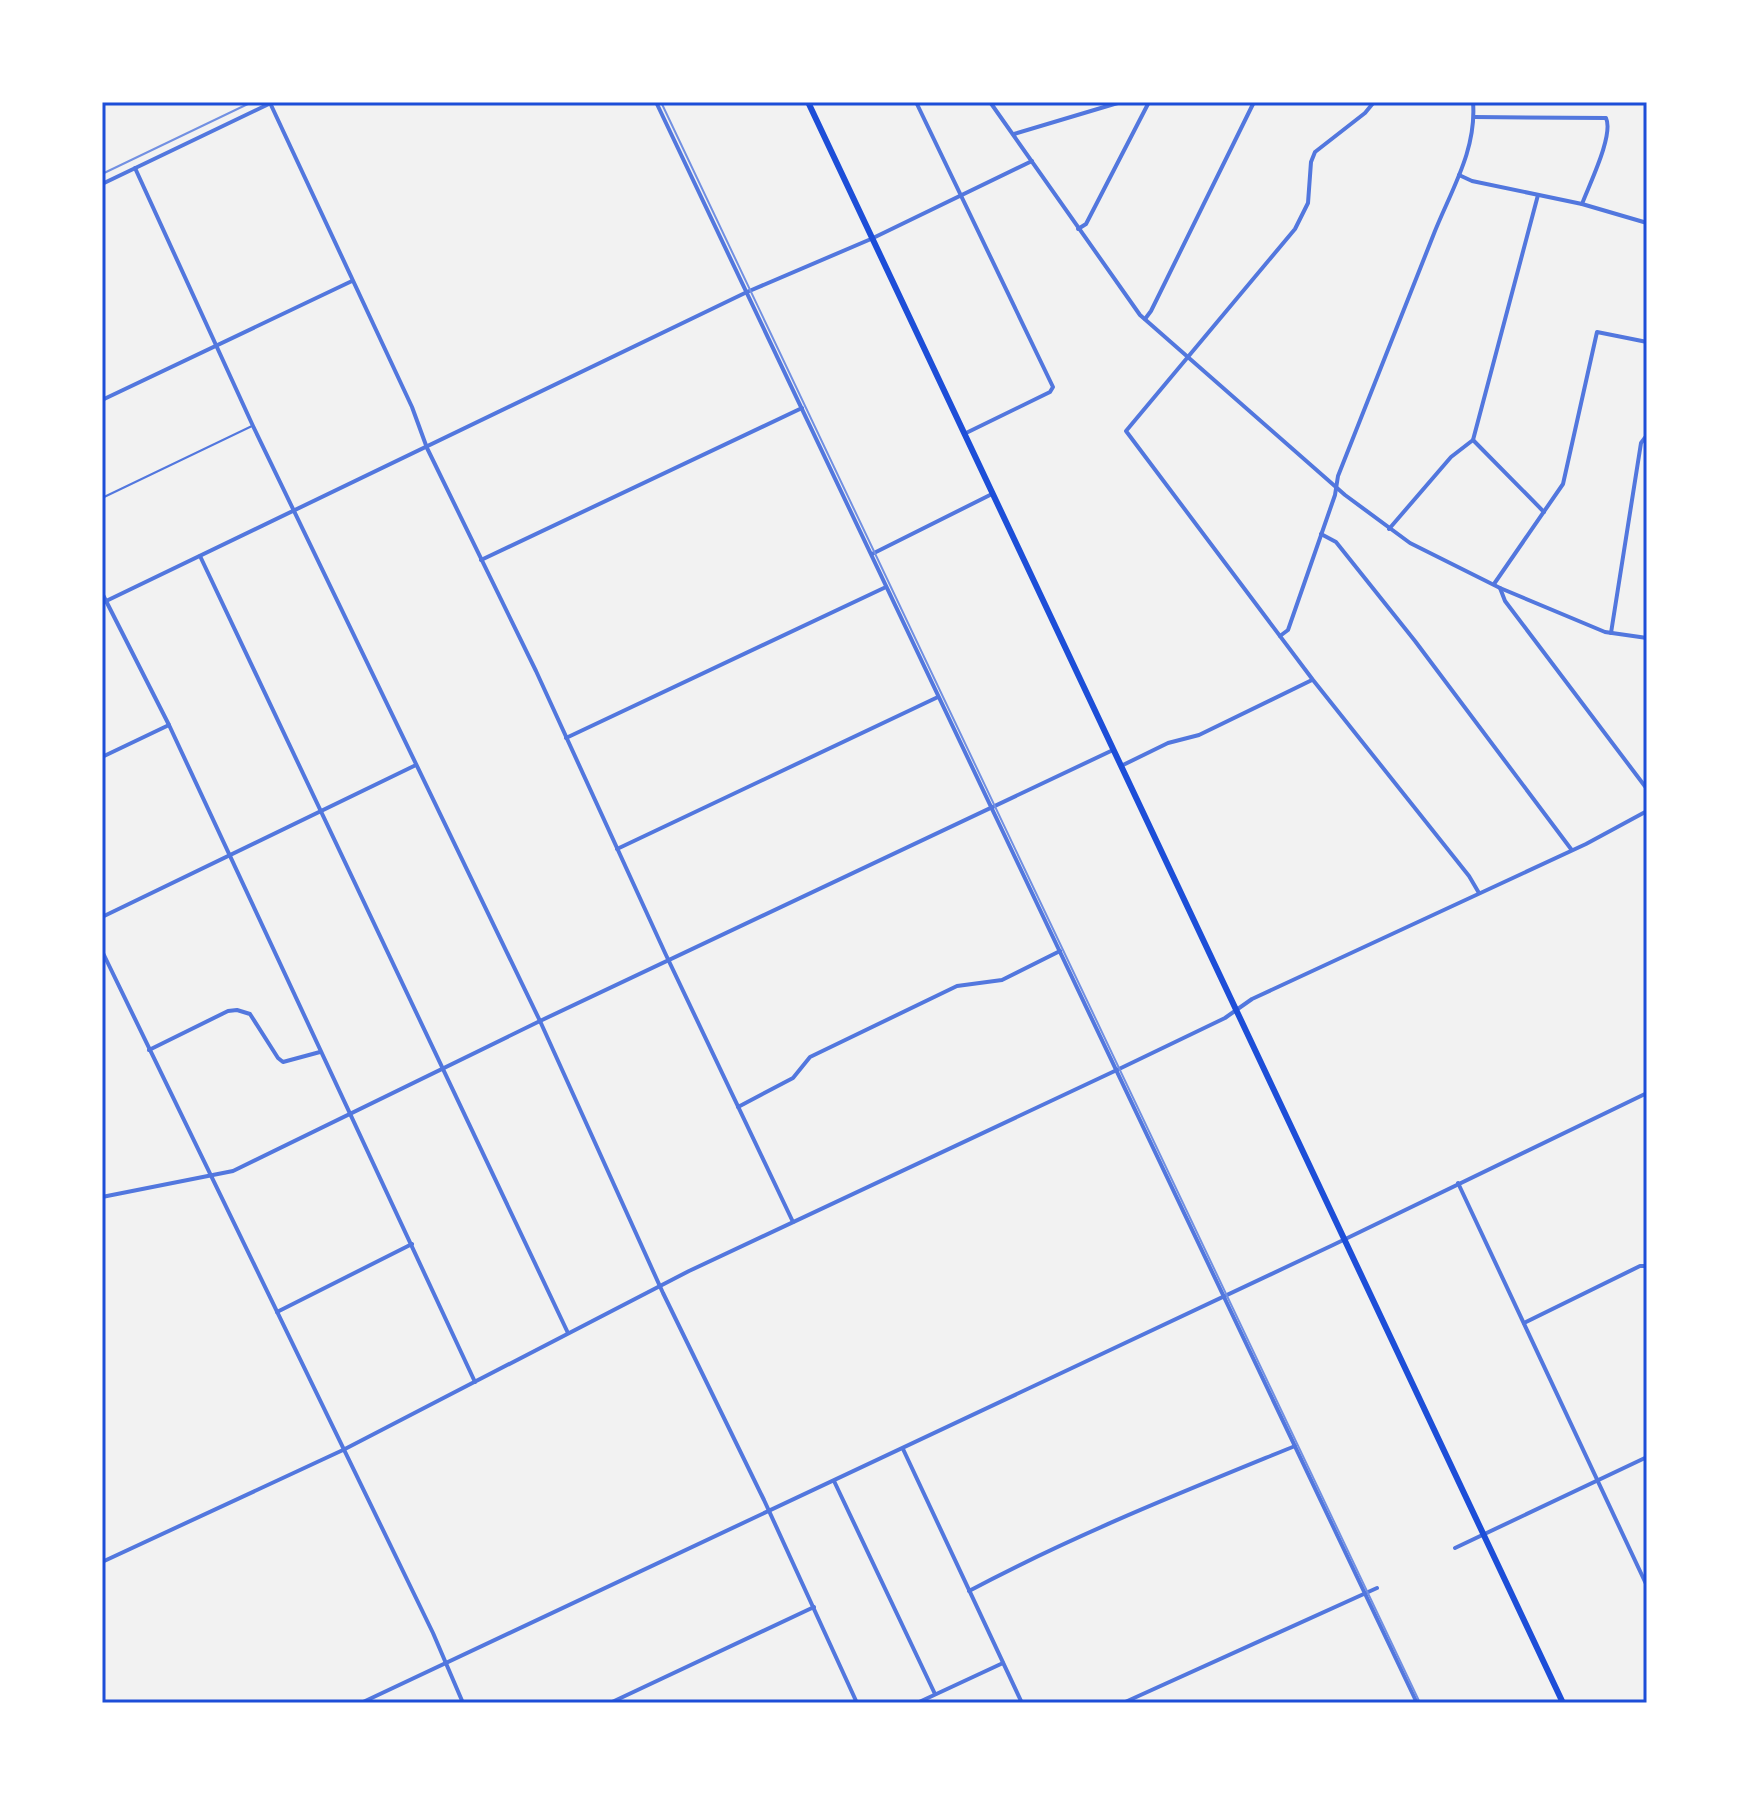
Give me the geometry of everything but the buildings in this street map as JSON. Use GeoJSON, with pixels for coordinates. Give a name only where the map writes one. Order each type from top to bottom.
{"type":"FeatureCollection","features":[{"type":"Feature","properties":{"kind":"main road"},"geometry":{"type":"LineString","coordinates":[[808,102],[1563,1703]]}},
{"type":"Feature","properties":{"kind":"street"},"geometry":{"type":"LineString","coordinates":[[656,102],[1417,1703]]}},
{"type":"Feature","properties":{"kind":"street"},"geometry":{"type":"LineString","coordinates":[[916,102],[1053,387],[1050,392],[964,434]]}},
{"type":"Feature","properties":{"kind":"street"},"geometry":{"type":"LineString","coordinates":[[990,102],[1145,319],[1336,486],[1410,543],[1500,588],[1564,617],[1611,633],[1647,638]]}},
{"type":"Feature","properties":{"kind":"street"},"geometry":{"type":"LineString","coordinates":[[1014,134],[1121,102]]}},
{"type":"Feature","properties":{"kind":"street"},"geometry":{"type":"LineString","coordinates":[[1078,229],[1086,224],[1149,102]]}},
{"type":"Feature","properties":{"kind":"street"},"geometry":{"type":"LineString","coordinates":[[1145,319],[1254,102]]}},
{"type":"Feature","properties":{"kind":"street"},"geometry":{"type":"LineString","coordinates":[[1374,102],[1365,113],[1315,152],[1311,162],[1308,203],[1295,229],[1126,431],[1313,680],[1451,852],[1479,893]]}},
{"type":"Feature","properties":{"kind":"street"},"geometry":{"type":"LineString","coordinates":[[1280,636],[1288,630],[1375,381],[1470,147],[1473,102]]}},
{"type":"Feature","properties":{"kind":"street"},"geometry":{"type":"LineString","coordinates":[[102,184],[272,103],[412,407],[427,448],[793,1223]]}},
{"type":"Feature","properties":{"kind":"street"},"geometry":{"type":"LineString","coordinates":[[1474,117],[1606,118],[1609,127],[1606,141],[1582,204]]}},
{"type":"Feature","properties":{"kind":"street"},"geometry":{"type":"LineString","coordinates":[[104,602],[747,292],[871,239],[1032,161]]}},
{"type":"Feature","properties":{"kind":"street"},"geometry":{"type":"LineString","coordinates":[[135,168],[253,426],[540,1021],[660,1286],[814,1607],[855,1702]]}},
{"type":"Feature","properties":{"kind":"street"},"geometry":{"type":"LineString","coordinates":[[1459,175],[1472,181],[1582,204],[1647,223]]}},
{"type":"Feature","properties":{"kind":"street"},"geometry":{"type":"LineString","coordinates":[[1389,529],[1451,457],[1473,440],[1538,195]]}},
{"type":"Feature","properties":{"kind":"street"},"geometry":{"type":"LineString","coordinates":[[102,400],[352,281]]}},
{"type":"Feature","properties":{"kind":"street"},"geometry":{"type":"LineString","coordinates":[[1494,584],[1563,484],[1597,332],[1647,342]]}},
{"type":"Feature","properties":{"kind":"street"},"geometry":{"type":"LineString","coordinates":[[481,560],[802,408]]}},
{"type":"Feature","properties":{"kind":"street"},"geometry":{"type":"LineString","coordinates":[[1611,633],[1641,443],[1646,437]]}},
{"type":"Feature","properties":{"kind":"street"},"geometry":{"type":"LineString","coordinates":[[1473,440],[1544,512]]}},
{"type":"Feature","properties":{"kind":"street"},"geometry":{"type":"LineString","coordinates":[[871,554],[992,494]]}},
{"type":"Feature","properties":{"kind":"street"},"geometry":{"type":"LineString","coordinates":[[1321,534],[1336,542],[1415,641],[1571,849]]}},
{"type":"Feature","properties":{"kind":"street"},"geometry":{"type":"LineString","coordinates":[[200,556],[568,1333]]}},
{"type":"Feature","properties":{"kind":"street"},"geometry":{"type":"LineString","coordinates":[[566,738],[886,587]]}},
{"type":"Feature","properties":{"kind":"street"},"geometry":{"type":"LineString","coordinates":[[1500,588],[1505,601],[1647,789]]}},
{"type":"Feature","properties":{"kind":"street"},"geometry":{"type":"LineString","coordinates":[[102,593],[169,725],[475,1382]]}},
{"type":"Feature","properties":{"kind":"street"},"geometry":{"type":"LineString","coordinates":[[1121,766],[1168,743],[1199,735],[1313,680]]}},
{"type":"Feature","properties":{"kind":"street"},"geometry":{"type":"LineString","coordinates":[[617,849],[938,697]]}},
{"type":"Feature","properties":{"kind":"street"},"geometry":{"type":"LineString","coordinates":[[102,757],[169,725]]}},
{"type":"Feature","properties":{"kind":"street"},"geometry":{"type":"LineString","coordinates":[[102,1197],[233,1171],[540,1021],[1114,750]]}},
{"type":"Feature","properties":{"kind":"street"},"geometry":{"type":"LineString","coordinates":[[102,917],[416,765]]}},
{"type":"Feature","properties":{"kind":"street"},"geometry":{"type":"LineString","coordinates":[[102,1562],[343,1450],[660,1286],[1118,1070],[1235,1011],[1252,999],[1586,844],[1647,811]]}},
{"type":"Feature","properties":{"kind":"street"},"geometry":{"type":"LineString","coordinates":[[102,951],[433,1633],[463,1703]]}},
{"type":"Feature","properties":{"kind":"street"},"geometry":{"type":"LineString","coordinates":[[738,1107],[793,1078],[810,1057],[957,986],[1002,980],[1060,951]]}},
{"type":"Feature","properties":{"kind":"street"},"geometry":{"type":"LineString","coordinates":[[149,1050],[228,1011],[237,1010],[250,1014],[283,1062],[320,1052]]}},
{"type":"Feature","properties":{"kind":"street"},"geometry":{"type":"LineString","coordinates":[[361,1703],[903,1449],[1647,1093]]}},
{"type":"Feature","properties":{"kind":"street"},"geometry":{"type":"LineString","coordinates":[[1458,1183],[1647,1586]]}},
{"type":"Feature","properties":{"kind":"street"},"geometry":{"type":"LineString","coordinates":[[277,1312],[412,1244]]}},
{"type":"Feature","properties":{"kind":"street"},"geometry":{"type":"LineString","coordinates":[[1524,1323],[1640,1266],[1647,1266]]}},
{"type":"Feature","properties":{"kind":"street"},"geometry":{"type":"LineString","coordinates":[[969,1591],[1019,1564],[1142,1509],[1295,1446]]}},
{"type":"Feature","properties":{"kind":"street"},"geometry":{"type":"LineString","coordinates":[[903,1449],[1022,1703]]}},
{"type":"Feature","properties":{"kind":"street"},"geometry":{"type":"LineString","coordinates":[[1455,1548],[1647,1457]]}},
{"type":"Feature","properties":{"kind":"street"},"geometry":{"type":"LineString","coordinates":[[834,1481],[935,1694]]}},
{"type":"Feature","properties":{"kind":"street"},"geometry":{"type":"LineString","coordinates":[[1123,1703],[1377,1588]]}},
{"type":"Feature","properties":{"kind":"street"},"geometry":{"type":"LineString","coordinates":[[610,1703],[814,1607]]}},
{"type":"Feature","properties":{"kind":"street"},"geometry":{"type":"LineString","coordinates":[[917,1703],[1003,1663]]}},
{"type":"Feature","properties":{"kind":"lane"},"geometry":{"type":"LineString","coordinates":[[102,498],[253,426]]}},
{"type":"Feature","properties":{"kind":"tram line"},"geometry":{"type":"LineString","coordinates":[[102,174],[252,102]]}},
{"type":"Feature","properties":{"kind":"tram line"},"geometry":{"type":"LineString","coordinates":[[661,102],[1420,1703]]}}]}
